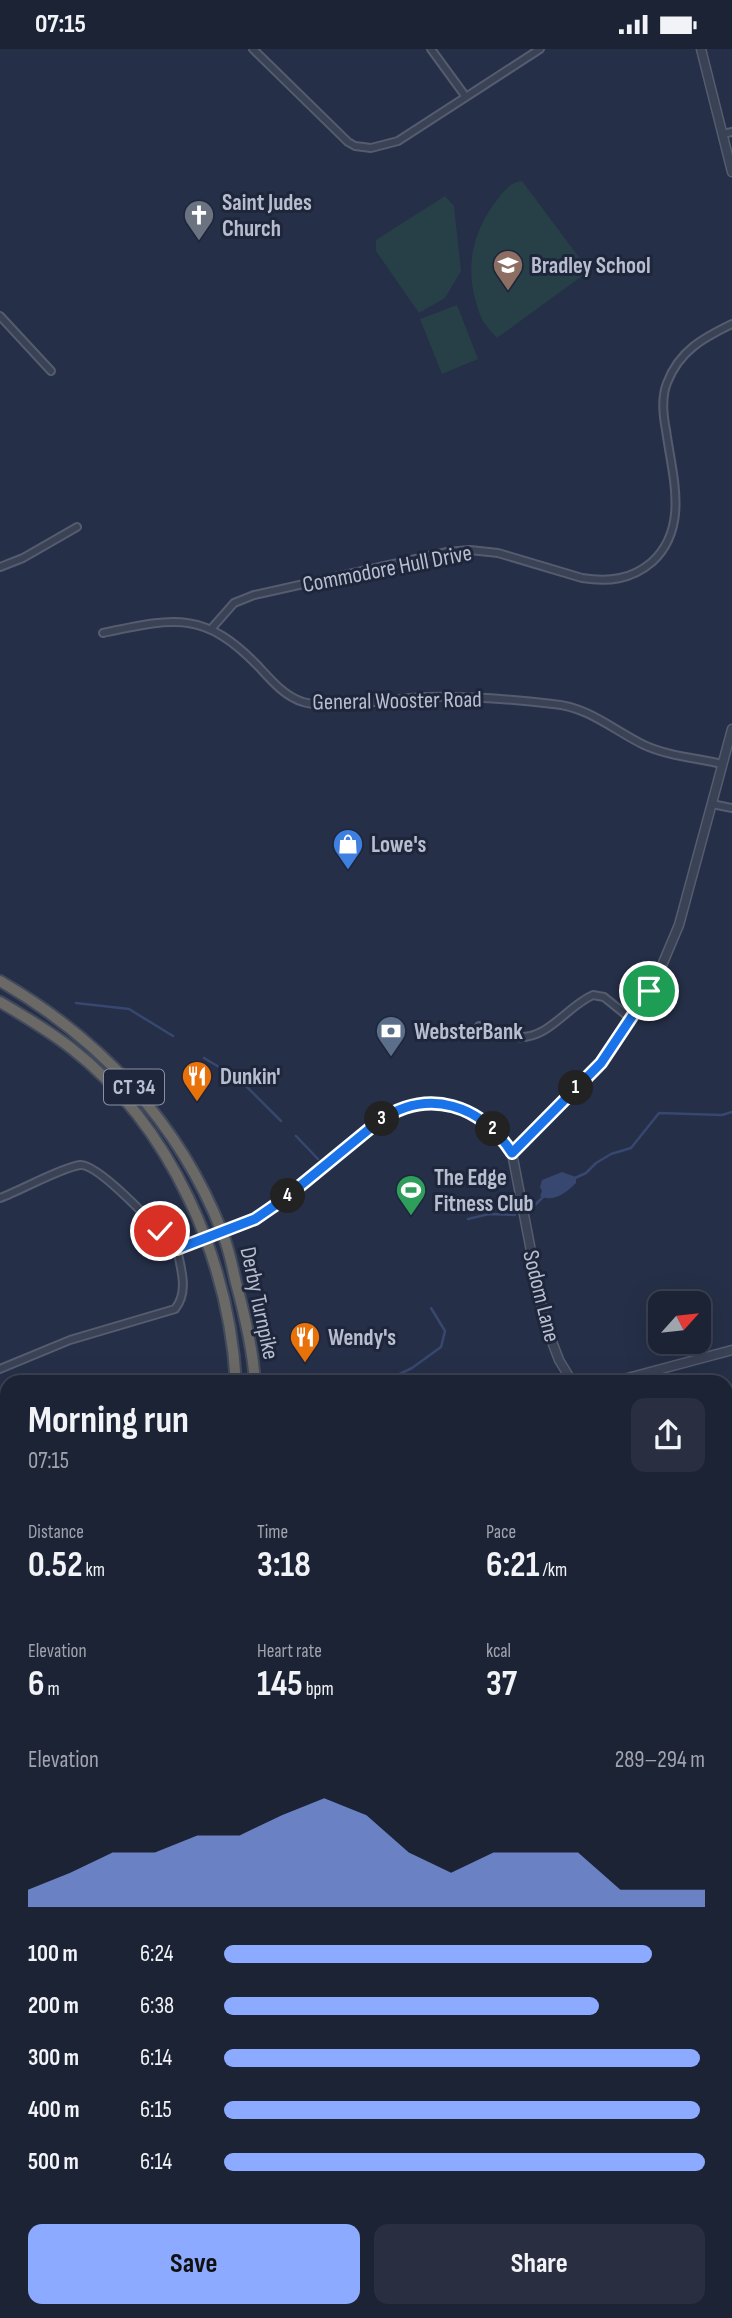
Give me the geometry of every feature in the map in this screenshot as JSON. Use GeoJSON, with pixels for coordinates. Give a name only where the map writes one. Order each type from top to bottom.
{"type":"FeatureCollection","features":[{"type":"Feature","properties":{"kind":"highway","name":"CT 34"},"geometry":{"type":"LineString","coordinates":[[0,981],[85,1038],[133,1086],[186,1159],[223,1233]]}},
{"type":"Feature","properties":{"kind":"highway","name":"CT 34"},"geometry":{"type":"LineString","coordinates":[[0,1002],[72,1049],[120,1094],[155,1141],[180,1181],[206,1239]]}},
{"type":"Feature","properties":{"kind":"highway","name":"Derby Turnpike"},"geometry":{"type":"LineString","coordinates":[[223,1233],[254,1359],[255,1375]]}},
{"type":"Feature","properties":{"kind":"highway","name":"Derby Turnpike"},"geometry":{"type":"LineString","coordinates":[[206,1239],[225,1303],[235,1375]]}},
{"type":"Feature","properties":{"kind":"street"},"geometry":{"type":"LineString","coordinates":[[253,49],[335,131],[355,146],[379,148],[398,141],[540,49]]}},
{"type":"Feature","properties":{"kind":"street"},"geometry":{"type":"LineString","coordinates":[[431,49],[466,97]]}},
{"type":"Feature","properties":{"kind":"street"},"geometry":{"type":"LineString","coordinates":[[701,49],[728,133],[732,172]]}},
{"type":"Feature","properties":{"kind":"street"},"geometry":{"type":"LineString","coordinates":[[0,316],[51,371]]}},
{"type":"Feature","properties":{"kind":"street","name":"Commodore Hull Drive"},"geometry":{"type":"LineString","coordinates":[[212,628],[234,603],[254,595],[460,550],[498,553],[582,579],[619,579],[642,569],[661,553],[676,516],[663,413],[667,381],[678,361],[694,344],[732,324]]}},
{"type":"Feature","properties":{"kind":"street"},"geometry":{"type":"LineString","coordinates":[[0,567],[23,558],[77,527]]}},
{"type":"Feature","properties":{"kind":"street"},"geometry":{"type":"LineString","coordinates":[[103,633],[153,622],[185,622],[212,628]]}},
{"type":"Feature","properties":{"kind":"street","name":"General Wooster Road"},"geometry":{"type":"LineString","coordinates":[[212,628],[243,650],[278,687],[303,702],[323,705],[425,697],[556,704],[587,712],[657,750],[722,764]]}},
{"type":"Feature","properties":{"kind":"street"},"geometry":{"type":"LineString","coordinates":[[512,1153],[601,1063],[649,991],[674,940],[732,729]]}},
{"type":"Feature","properties":{"kind":"street"},"geometry":{"type":"LineString","coordinates":[[712,804],[732,808]]}},
{"type":"Feature","properties":{"kind":"street"},"geometry":{"type":"LineString","coordinates":[[479,1026],[512,1036],[530,1036],[542,1031],[593,995],[604,997],[630,1018]]}},
{"type":"Feature","properties":{"kind":"street","name":"Sodom Lane"},"geometry":{"type":"LineString","coordinates":[[206,1239],[255,1219],[393,1112],[411,1106],[441,1104],[465,1110],[481,1118],[501,1137],[512,1153],[545,1323],[559,1360],[568,1375]]}},
{"type":"Feature","properties":{"kind":"street"},"geometry":{"type":"LineString","coordinates":[[0,1198],[85,1164],[114,1185],[177,1249],[184,1290],[182,1301],[175,1309],[110,1326],[0,1369]]}},
{"type":"Feature","properties":{"kind":"street"},"geometry":{"type":"LineString","coordinates":[[177,1249],[206,1239]]}},
{"type":"Feature","properties":{"kind":"street"},"geometry":{"type":"LineString","coordinates":[[639,1375],[732,1350]]}},
{"type":"Feature","properties":{"kind":"green space"},"geometry":{"type":"Polygon","coordinates":[[[522,181],[584,264],[582,276],[497,338],[482,320],[476,301],[472,286],[472,256],[480,228],[499,197],[514,183],[522,181]]]}},
{"type":"Feature","properties":{"kind":"green space"},"geometry":{"type":"Polygon","coordinates":[[[445,196],[454,206],[461,271],[445,298],[419,313],[376,251],[376,240],[445,196]]]}},
{"type":"Feature","properties":{"kind":"green space"},"geometry":{"type":"Polygon","coordinates":[[[457,305],[478,359],[442,374],[420,319],[457,305]]]}},
{"type":"Feature","properties":{"kind":"water"},"geometry":{"type":"Polygon","coordinates":[[[562,1172],[576,1177],[576,1183],[554,1198],[540,1196],[542,1180],[562,1172]]]}},
{"type":"Feature","properties":{"kind":"waterway"},"geometry":{"type":"LineString","coordinates":[[76,1003],[129,1009],[173,1036]]}},
{"type":"Feature","properties":{"kind":"waterway"},"geometry":{"type":"LineString","coordinates":[[204,1058],[239,1079],[281,1121]]}},
{"type":"Feature","properties":{"kind":"waterway"},"geometry":{"type":"LineString","coordinates":[[575,1178],[611,1154],[631,1148],[659,1113],[722,1115],[732,1112]]}},
{"type":"Feature","properties":{"kind":"waterway"},"geometry":{"type":"LineString","coordinates":[[296,1136],[318,1159]]}},
{"type":"Feature","properties":{"kind":"waterway"},"geometry":{"type":"LineString","coordinates":[[532,1208],[543,1197]]}},
{"type":"Feature","properties":{"kind":"waterway"},"geometry":{"type":"LineString","coordinates":[[468,1219],[489,1214],[515,1215]]}},
{"type":"Feature","properties":{"kind":"waterway"},"geometry":{"type":"LineString","coordinates":[[397,1375],[441,1347],[445,1331],[431,1308]]}},
{"type":"Feature","properties":{"kind":"place","name":"Saint Judes Church"},"geometry":{"type":"Point","coordinates":[199,242]}},
{"type":"Feature","properties":{"kind":"place","name":"Bradley School"},"geometry":{"type":"Point","coordinates":[508,292]}},
{"type":"Feature","properties":{"kind":"place","name":"Lowe's"},"geometry":{"type":"Point","coordinates":[348,871]}},
{"type":"Feature","properties":{"kind":"place","name":"WebsterBank"},"geometry":{"type":"Point","coordinates":[391,1058]}},
{"type":"Feature","properties":{"kind":"place","name":"Dunkin'"},"geometry":{"type":"Point","coordinates":[197,1103]}},
{"type":"Feature","properties":{"kind":"place","name":"The Edge Fitness Club"},"geometry":{"type":"Point","coordinates":[411,1217]}},
{"type":"Feature","properties":{"kind":"place","name":"Wendy's"},"geometry":{"type":"Point","coordinates":[305,1364]}},
{"type":"Feature","properties":{"kind":"route"},"geometry":{"type":"LineString","coordinates":[[160,1231],[177,1249],[255,1219],[303,1184],[379,1121],[393,1112],[411,1106],[433,1103],[465,1110],[481,1118],[501,1137],[512,1153],[601,1063],[649,991]]}}]}
